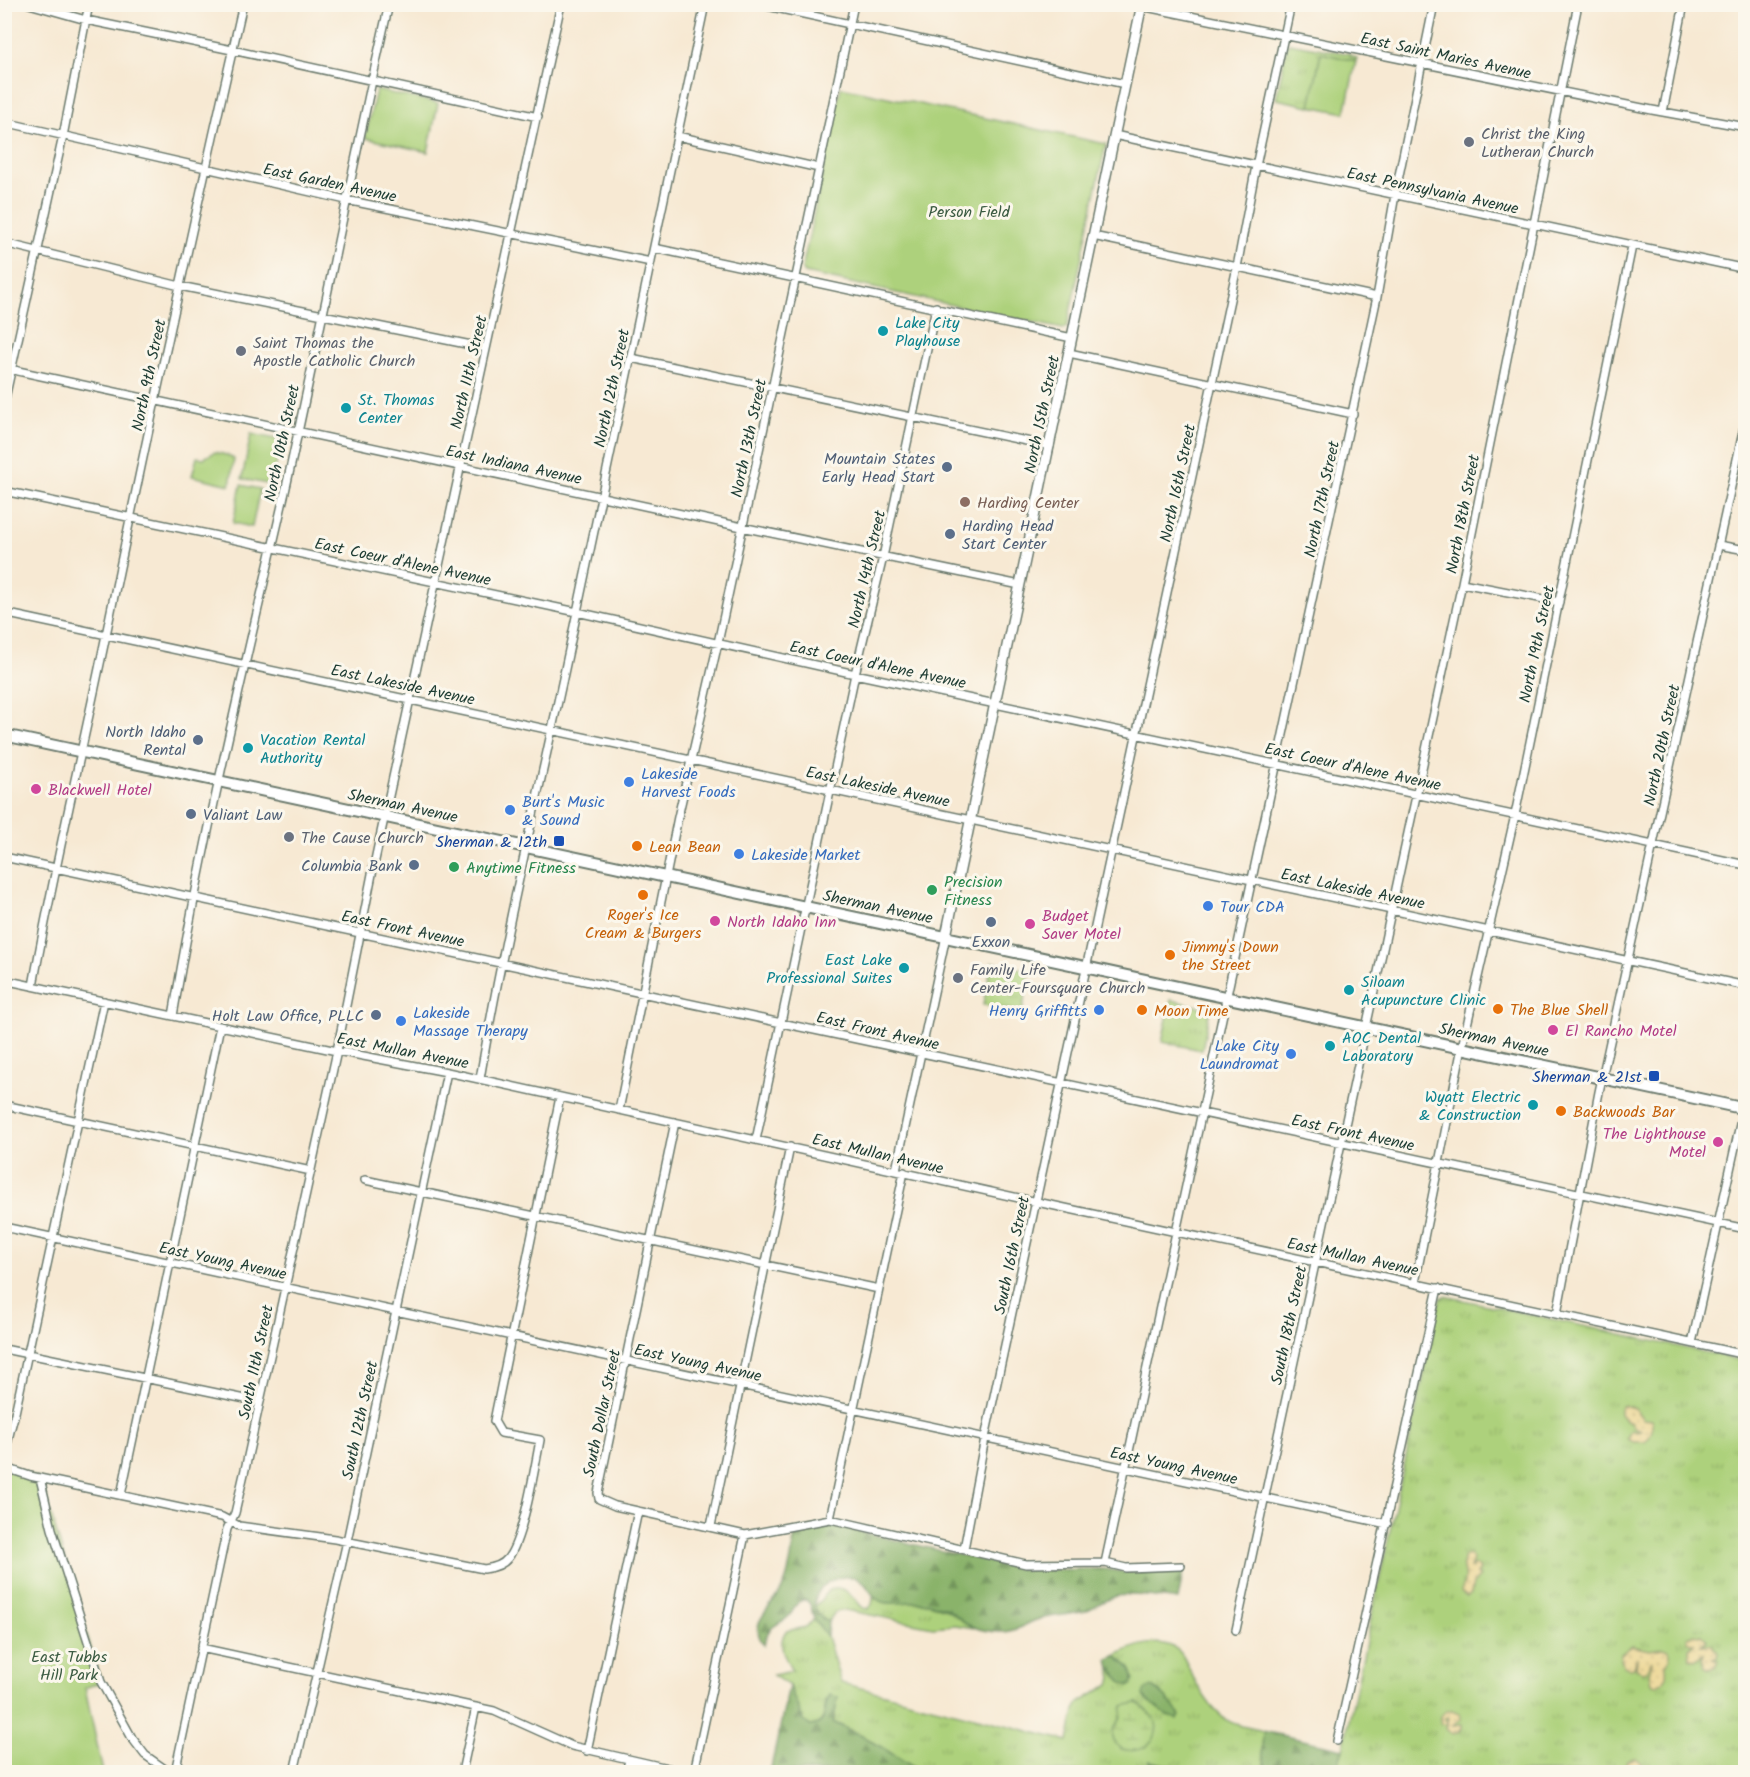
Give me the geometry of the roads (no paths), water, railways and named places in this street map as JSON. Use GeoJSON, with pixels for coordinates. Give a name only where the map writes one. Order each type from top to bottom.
{"type":"FeatureCollection","features":[{"type":"Feature","properties":{"kind":"main road","name":"North 15th Street"},"geometry":{"type":"LineString","coordinates":[[946,936],[1142,5]]}},
{"type":"Feature","properties":{"kind":"main road","name":"Sherman Avenue"},"geometry":{"type":"LineString","coordinates":[[4,735],[1602,1078],[1745,1105]]}},
{"type":"Feature","properties":{"kind":"street"},"geometry":{"type":"LineString","coordinates":[[29,4],[86,20],[538,117]]}},
{"type":"Feature","properties":{"kind":"street"},"geometry":{"type":"LineString","coordinates":[[4,403],[8,366],[63,136],[89,4]]}},
{"type":"Feature","properties":{"kind":"street","name":"North 9th Street"},"geometry":{"type":"LineString","coordinates":[[33,986],[54,868],[205,168],[243,4]]}},
{"type":"Feature","properties":{"kind":"street","name":"North 10th Street"},"geometry":{"type":"LineString","coordinates":[[173,1016],[195,897],[389,4]]}},
{"type":"Feature","properties":{"kind":"street","name":"North 11th Street"},"geometry":{"type":"LineString","coordinates":[[385,815],[561,4]]}},
{"type":"Feature","properties":{"kind":"street","name":"North 12th Street"},"geometry":{"type":"LineString","coordinates":[[525,847],[602,496],[705,4]]}},
{"type":"Feature","properties":{"kind":"street"},"geometry":{"type":"LineString","coordinates":[[758,4],[1125,84]]}},
{"type":"Feature","properties":{"kind":"street","name":"North 13th Street"},"geometry":{"type":"LineString","coordinates":[[619,1110],[666,877],[854,4]]}},
{"type":"Feature","properties":{"kind":"street","name":"North 16th Street"},"geometry":{"type":"LineString","coordinates":[[1086,967],[1237,267],[1291,4]]}},
{"type":"Feature","properties":{"kind":"street","name":"North 17th Street"},"geometry":{"type":"LineString","coordinates":[[1105,1563],[1353,414],[1434,4]]}},
{"type":"Feature","properties":{"kind":"street","name":"North 18th Street"},"geometry":{"type":"LineString","coordinates":[[1365,1026],[1393,911],[1462,583],[1578,4]]}},
{"type":"Feature","properties":{"kind":"street"},"geometry":{"type":"LineString","coordinates":[[1663,111],[1684,4]]}},
{"type":"Feature","properties":{"kind":"street","name":"East Saint Maries Avenue"},"geometry":{"type":"LineString","coordinates":[[1142,5],[1560,92],[1746,127]]}},
{"type":"Feature","properties":{"kind":"street","name":"East Garden Avenue"},"geometry":{"type":"LineString","coordinates":[[4,122],[346,200],[651,262]]}},
{"type":"Feature","properties":{"kind":"street","name":"East Pennsylvania Avenue"},"geometry":{"type":"LineString","coordinates":[[1114,135],[1746,269]]}},
{"type":"Feature","properties":{"kind":"street"},"geometry":{"type":"LineString","coordinates":[[677,136],[819,168]]}},
{"type":"Feature","properties":{"kind":"street"},"geometry":{"type":"LineString","coordinates":[[1093,236],[1377,297]]}},
{"type":"Feature","properties":{"kind":"street"},"geometry":{"type":"LineString","coordinates":[[4,243],[180,286],[486,348]]}},
{"type":"Feature","properties":{"kind":"street","name":"North 19th Street"},"geometry":{"type":"LineString","coordinates":[[1415,1283],[1462,1047],[1515,814],[1632,246]]}},
{"type":"Feature","properties":{"kind":"street"},"geometry":{"type":"LineString","coordinates":[[654,248],[1072,338]]}},
{"type":"Feature","properties":{"kind":"street","name":"North 14th Street"},"geometry":{"type":"LineString","coordinates":[[756,1140],[936,307]]}},
{"type":"Feature","properties":{"kind":"street"},"geometry":{"type":"LineString","coordinates":[[1069,353],[1353,414]]}},
{"type":"Feature","properties":{"kind":"street"},"geometry":{"type":"LineString","coordinates":[[631,358],[1050,446]]}},
{"type":"Feature","properties":{"kind":"street","name":"East Indiana Avenue"},"geometry":{"type":"LineString","coordinates":[[8,366],[298,431],[1020,585]]}},
{"type":"Feature","properties":{"kind":"street","name":"North 20th Street"},"geometry":{"type":"LineString","coordinates":[[1557,1314],[1602,1078],[1746,418]]}},
{"type":"Feature","properties":{"kind":"street","name":"East Coeur d'Alene Avenue"},"geometry":{"type":"LineString","coordinates":[[4,491],[577,612],[1746,865]]}},
{"type":"Feature","properties":{"kind":"street"},"geometry":{"type":"LineString","coordinates":[[1718,544],[1746,550]]}},
{"type":"Feature","properties":{"kind":"street"},"geometry":{"type":"LineString","coordinates":[[1462,583],[1559,602]]}},
{"type":"Feature","properties":{"kind":"street","name":"East Lakeside Avenue"},"geometry":{"type":"LineString","coordinates":[[4,613],[1746,986]]}},
{"type":"Feature","properties":{"kind":"street","name":"South 11th Street"},"geometry":{"type":"LineString","coordinates":[[175,1773],[227,1529],[237,1503],[337,1051],[359,933],[385,815]]}},
{"type":"Feature","properties":{"kind":"street"},"geometry":{"type":"LineString","coordinates":[[480,1079],[525,847]]}},
{"type":"Feature","properties":{"kind":"street","name":"East Front Avenue"},"geometry":{"type":"LineString","coordinates":[[4,857],[1746,1229]]}},
{"type":"Feature","properties":{"kind":"street"},"geometry":{"type":"LineString","coordinates":[[830,1520],[879,1289],[921,1054],[946,936]]}},
{"type":"Feature","properties":{"kind":"street","name":"South 16th Street"},"geometry":{"type":"LineString","coordinates":[[964,1549],[985,1438],[1086,967]]}},
{"type":"Feature","properties":{"kind":"street","name":"East Mullan Avenue"},"geometry":{"type":"LineString","coordinates":[[4,980],[480,1079],[1746,1355]]}},
{"type":"Feature","properties":{"kind":"street"},"geometry":{"type":"LineString","coordinates":[[104,1001],[6,1453],[8,1466],[16,1472],[40,1478],[222,1517],[238,1526],[347,1541],[484,1569],[502,1564],[509,1557],[517,1541],[540,1440],[501,1433],[494,1421],[560,1097]]}},
{"type":"Feature","properties":{"kind":"street"},"geometry":{"type":"LineString","coordinates":[[121,1496],[220,1026]]}},
{"type":"Feature","properties":{"kind":"street","name":"South 18th Street"},"geometry":{"type":"LineString","coordinates":[[1236,1630],[1365,1026]]}},
{"type":"Feature","properties":{"kind":"street","name":"South 12th Street"},"geometry":{"type":"LineString","coordinates":[[294,1773],[347,1541],[447,1072]]}},
{"type":"Feature","properties":{"kind":"street"},"geometry":{"type":"LineString","coordinates":[[4,1105],[310,1172]]}},
{"type":"Feature","properties":{"kind":"street"},"geometry":{"type":"LineString","coordinates":[[1692,1343],[1745,1105]]}},
{"type":"Feature","properties":{"kind":"street","name":"South Dollar Street"},"geometry":{"type":"LineString","coordinates":[[638,1511],[601,1501],[598,1493],[675,1122]]}},
{"type":"Feature","properties":{"kind":"street"},"geometry":{"type":"LineString","coordinates":[[711,1526],[790,1147]]}},
{"type":"Feature","properties":{"kind":"street"},"geometry":{"type":"LineString","coordinates":[[365,1180],[879,1289]]}},
{"type":"Feature","properties":{"kind":"street","name":"East Young Avenue"},"geometry":{"type":"LineString","coordinates":[[4,1227],[1387,1524]]}},
{"type":"Feature","properties":{"kind":"street"},"geometry":{"type":"LineString","coordinates":[[1337,1742],[1438,1288]]}},
{"type":"Feature","properties":{"kind":"street"},"geometry":{"type":"LineString","coordinates":[[4,1349],[260,1402]]}},
{"type":"Feature","properties":{"kind":"street"},"geometry":{"type":"LineString","coordinates":[[40,1478],[52,1529],[101,1682],[132,1738],[145,1755],[169,1773]]}},
{"type":"Feature","properties":{"kind":"street"},"geometry":{"type":"LineString","coordinates":[[587,1751],[638,1511],[745,1535],[830,1520],[1026,1564],[1105,1563],[1126,1568],[1181,1566]]}},
{"type":"Feature","properties":{"kind":"street"},"geometry":{"type":"LineString","coordinates":[[694,1773],[745,1535]]}},
{"type":"Feature","properties":{"kind":"street"},"geometry":{"type":"LineString","coordinates":[[201,1648],[494,1711],[587,1751],[685,1773]]}},
{"type":"Feature","properties":{"kind":"street"},"geometry":{"type":"LineString","coordinates":[[462,1773],[476,1707]]}},
{"type":"Feature","properties":{"kind":"street"},"geometry":{"type":"LineString","coordinates":[[627,1773],[629,1760]]}},
{"type":"Feature","properties":{"kind":"place","name":"Christ the King Lutheran Church"},"geometry":{"type":"Point","coordinates":[1469,142]}},
{"type":"Feature","properties":{"kind":"place","name":"Lake City Playhouse"},"geometry":{"type":"Point","coordinates":[883,331]}},
{"type":"Feature","properties":{"kind":"place","name":"Saint Thomas the Apostle Catholic Church"},"geometry":{"type":"Point","coordinates":[241,351]}},
{"type":"Feature","properties":{"kind":"place","name":"St. Thomas Center"},"geometry":{"type":"Point","coordinates":[346,408]}},
{"type":"Feature","properties":{"kind":"place","name":"Mountain States Early Head Start"},"geometry":{"type":"Point","coordinates":[947,467]}},
{"type":"Feature","properties":{"kind":"place","name":"Harding Center"},"geometry":{"type":"Point","coordinates":[965,502]}},
{"type":"Feature","properties":{"kind":"place","name":"Harding Head Start Center"},"geometry":{"type":"Point","coordinates":[950,534]}},
{"type":"Feature","properties":{"kind":"place","name":"North Idaho Rental"},"geometry":{"type":"Point","coordinates":[198,740]}},
{"type":"Feature","properties":{"kind":"place","name":"Vacation Rental Authority"},"geometry":{"type":"Point","coordinates":[248,748]}},
{"type":"Feature","properties":{"kind":"place","name":"Lakeside Harvest Foods"},"geometry":{"type":"Point","coordinates":[629,782]}},
{"type":"Feature","properties":{"kind":"place","name":"Blackwell Hotel"},"geometry":{"type":"Point","coordinates":[36,789]}},
{"type":"Feature","properties":{"kind":"place","name":"Burt's Music & Sound"},"geometry":{"type":"Point","coordinates":[510,810]}},
{"type":"Feature","properties":{"kind":"place","name":"Valiant Law"},"geometry":{"type":"Point","coordinates":[191,814]}},
{"type":"Feature","properties":{"kind":"place","name":"The Cause Church"},"geometry":{"type":"Point","coordinates":[289,837]}},
{"type":"Feature","properties":{"kind":"place","name":"Sherman & 12th"},"geometry":{"type":"Point","coordinates":[559,841]}},
{"type":"Feature","properties":{"kind":"place","name":"Lean Bean"},"geometry":{"type":"Point","coordinates":[637,846]}},
{"type":"Feature","properties":{"kind":"place","name":"Lakeside Market"},"geometry":{"type":"Point","coordinates":[739,854]}},
{"type":"Feature","properties":{"kind":"place","name":"Columbia Bank"},"geometry":{"type":"Point","coordinates":[414,865]}},
{"type":"Feature","properties":{"kind":"place","name":"Anytime Fitness"},"geometry":{"type":"Point","coordinates":[454,867]}},
{"type":"Feature","properties":{"kind":"place","name":"Precision Fitness"},"geometry":{"type":"Point","coordinates":[932,890]}},
{"type":"Feature","properties":{"kind":"place","name":"Roger's Ice Cream & Burgers"},"geometry":{"type":"Point","coordinates":[643,895]}},
{"type":"Feature","properties":{"kind":"place","name":"Tour CDA"},"geometry":{"type":"Point","coordinates":[1208,906]}},
{"type":"Feature","properties":{"kind":"place","name":"North Idaho Inn"},"geometry":{"type":"Point","coordinates":[715,921]}},
{"type":"Feature","properties":{"kind":"place","name":"Exxon"},"geometry":{"type":"Point","coordinates":[991,922]}},
{"type":"Feature","properties":{"kind":"place","name":"Budget Saver Motel"},"geometry":{"type":"Point","coordinates":[1030,924]}},
{"type":"Feature","properties":{"kind":"place","name":"Jimmy's Down the Street"},"geometry":{"type":"Point","coordinates":[1170,955]}},
{"type":"Feature","properties":{"kind":"place","name":"East Lake Professional Suites"},"geometry":{"type":"Point","coordinates":[904,968]}},
{"type":"Feature","properties":{"kind":"place","name":"Family Life Center-Foursquare Church"},"geometry":{"type":"Point","coordinates":[958,978]}},
{"type":"Feature","properties":{"kind":"place","name":"Siloam Acupuncture Clinic"},"geometry":{"type":"Point","coordinates":[1349,990]}},
{"type":"Feature","properties":{"kind":"place","name":"The Blue Shell"},"geometry":{"type":"Point","coordinates":[1498,1009]}},
{"type":"Feature","properties":{"kind":"place","name":"Henry Griffitts"},"geometry":{"type":"Point","coordinates":[1099,1010]}},
{"type":"Feature","properties":{"kind":"place","name":"Moon Time"},"geometry":{"type":"Point","coordinates":[1142,1010]}},
{"type":"Feature","properties":{"kind":"place","name":"Holt Law Office, PLLC"},"geometry":{"type":"Point","coordinates":[376,1015]}},
{"type":"Feature","properties":{"kind":"place","name":"Lakeside Massage Therapy"},"geometry":{"type":"Point","coordinates":[401,1021]}},
{"type":"Feature","properties":{"kind":"place","name":"El Rancho Motel"},"geometry":{"type":"Point","coordinates":[1553,1030]}},
{"type":"Feature","properties":{"kind":"place","name":"AOC Dental Laboratory"},"geometry":{"type":"Point","coordinates":[1330,1046]}},
{"type":"Feature","properties":{"kind":"place","name":"Lake City Laundromat"},"geometry":{"type":"Point","coordinates":[1291,1054]}},
{"type":"Feature","properties":{"kind":"place","name":"Sherman & 21st"},"geometry":{"type":"Point","coordinates":[1654,1076]}},
{"type":"Feature","properties":{"kind":"place","name":"Wyatt Electric & Construction"},"geometry":{"type":"Point","coordinates":[1533,1105]}},
{"type":"Feature","properties":{"kind":"place","name":"Backwoods Bar"},"geometry":{"type":"Point","coordinates":[1561,1111]}},
{"type":"Feature","properties":{"kind":"place","name":"The Lighthouse Motel"},"geometry":{"type":"Point","coordinates":[1718,1142]}},
{"type":"Feature","properties":{"kind":"park label","name":"Person Field"},"geometry":{"type":"Point","coordinates":[969,211]}},
{"type":"Feature","properties":{"kind":"park label","name":"East Tubbs Hill Park"},"geometry":{"type":"Point","coordinates":[69,1665]}}]}
